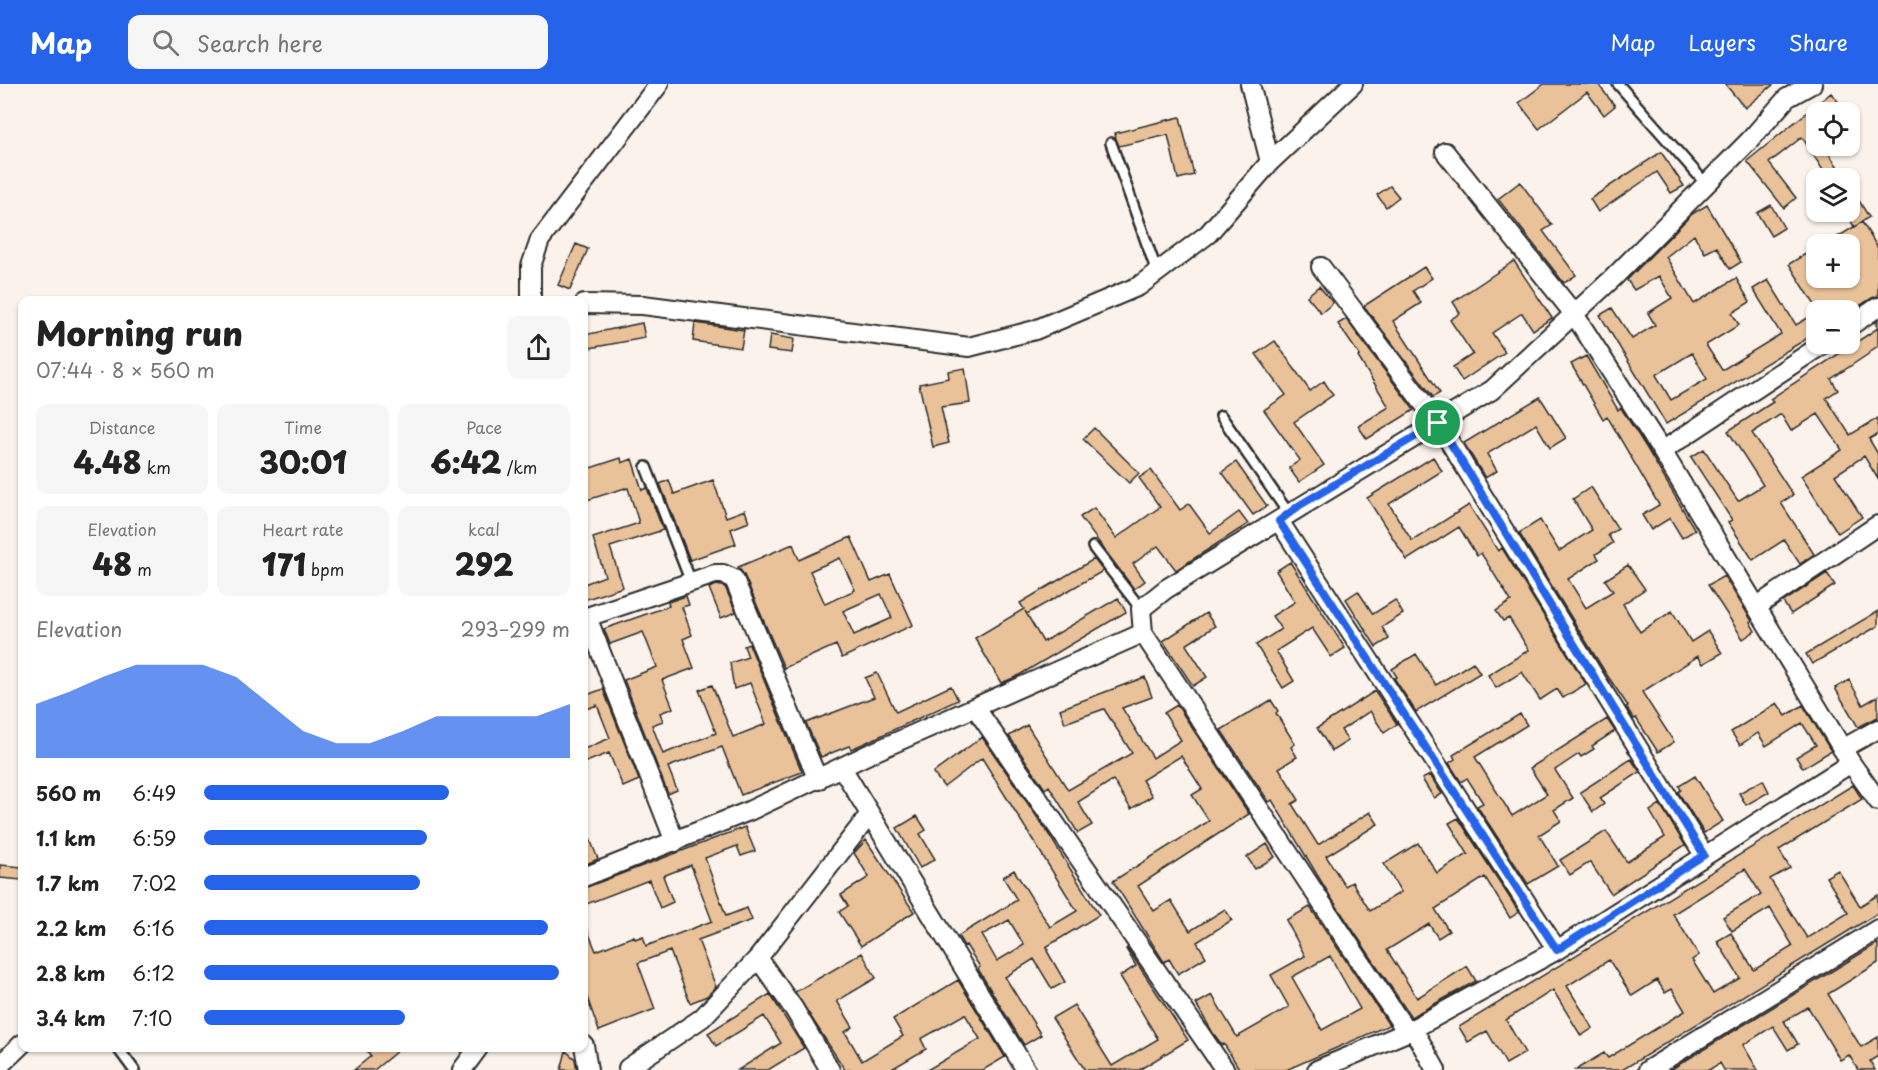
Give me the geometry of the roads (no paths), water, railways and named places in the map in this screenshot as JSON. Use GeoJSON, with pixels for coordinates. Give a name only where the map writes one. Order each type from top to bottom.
{"type":"FeatureCollection","features":[{"type":"Feature","properties":{"kind":"street"},"geometry":{"type":"LineString","coordinates":[[531,296],[531,266],[540,240],[659,84]]}},
{"type":"Feature","properties":{"kind":"street"},"geometry":{"type":"LineString","coordinates":[[1250,84],[1270,162]]}},
{"type":"Feature","properties":{"kind":"street"},"geometry":{"type":"LineString","coordinates":[[588,304],[643,304],[969,347],[1035,330],[1139,286],[1208,234],[1270,162],[1353,84]]}},
{"type":"Feature","properties":{"kind":"street"},"geometry":{"type":"LineString","coordinates":[[1436,1070],[1143,633],[1142,609],[1166,588],[1492,390],[1574,314],[1706,184],[1750,140],[1787,98],[1812,84]]}},
{"type":"Feature","properties":{"kind":"street"},"geometry":{"type":"LineString","coordinates":[[1445,152],[1574,314],[1662,451],[1847,756],[1878,801]]}},
{"type":"Feature","properties":{"kind":"street"},"geometry":{"type":"LineString","coordinates":[[1321,267],[1438,423],[1704,855]]}},
{"type":"Feature","properties":{"kind":"street"},"geometry":{"type":"LineString","coordinates":[[1860,319],[1878,307]]}},
{"type":"Feature","properties":{"kind":"street"},"geometry":{"type":"LineString","coordinates":[[1662,451],[1808,354]]}},
{"type":"Feature","properties":{"kind":"street"},"geometry":{"type":"LineString","coordinates":[[1284,517],[1557,950]]}},
{"type":"Feature","properties":{"kind":"street"},"geometry":{"type":"LineString","coordinates":[[1756,607],[1878,525]]}},
{"type":"Feature","properties":{"kind":"street"},"geometry":{"type":"LineString","coordinates":[[588,617],[715,574],[723,574],[734,579],[818,780]]}},
{"type":"Feature","properties":{"kind":"street"},"geometry":{"type":"LineString","coordinates":[[588,625],[675,842]]}},
{"type":"Feature","properties":{"kind":"street"},"geometry":{"type":"LineString","coordinates":[[588,875],[675,842],[818,780],[975,707],[1143,633]]}},
{"type":"Feature","properties":{"kind":"street"},"geometry":{"type":"LineString","coordinates":[[975,707],[1225,1070]]}},
{"type":"Feature","properties":{"kind":"street"},"geometry":{"type":"LineString","coordinates":[[1317,1070],[1410,1030],[1557,950],[1704,855],[1847,756],[1878,729]]}},
{"type":"Feature","properties":{"kind":"street"},"geometry":{"type":"LineString","coordinates":[[842,768],[1026,1070]]}},
{"type":"Feature","properties":{"kind":"street"},"geometry":{"type":"LineString","coordinates":[[624,1069],[702,1018],[758,958],[870,814]]}},
{"type":"Feature","properties":{"kind":"street"},"geometry":{"type":"LineString","coordinates":[[1648,1070],[1878,929]]}},
{"type":"Feature","properties":{"kind":"street"},"geometry":{"type":"LineString","coordinates":[[758,958],[794,1009],[830,1070]]}},
{"type":"Feature","properties":{"kind":"street"},"geometry":{"type":"LineString","coordinates":[[1,1067],[18,1048]]}},
{"type":"Feature","properties":{"kind":"street"},"geometry":{"type":"LineString","coordinates":[[462,1070],[475,1052]]}},
{"type":"Feature","properties":{"kind":"street"},"geometry":{"type":"LineString","coordinates":[[585,1052],[588,1070]]}},
{"type":"Feature","properties":{"kind":"lane"},"geometry":{"type":"LineString","coordinates":[[1618,84],[1706,184]]}},
{"type":"Feature","properties":{"kind":"lane"},"geometry":{"type":"LineString","coordinates":[[1111,143],[1157,272]]}},
{"type":"Feature","properties":{"kind":"lane"},"geometry":{"type":"LineString","coordinates":[[1221,416],[1284,517]]}},
{"type":"Feature","properties":{"kind":"lane"},"geometry":{"type":"LineString","coordinates":[[646,467],[691,582]]}},
{"type":"Feature","properties":{"kind":"lane"},"geometry":{"type":"LineString","coordinates":[[1093,548],[1142,609]]}},
{"type":"Feature","properties":{"kind":"lane"},"geometry":{"type":"LineString","coordinates":[[121,1052],[134,1070]]}}]}
